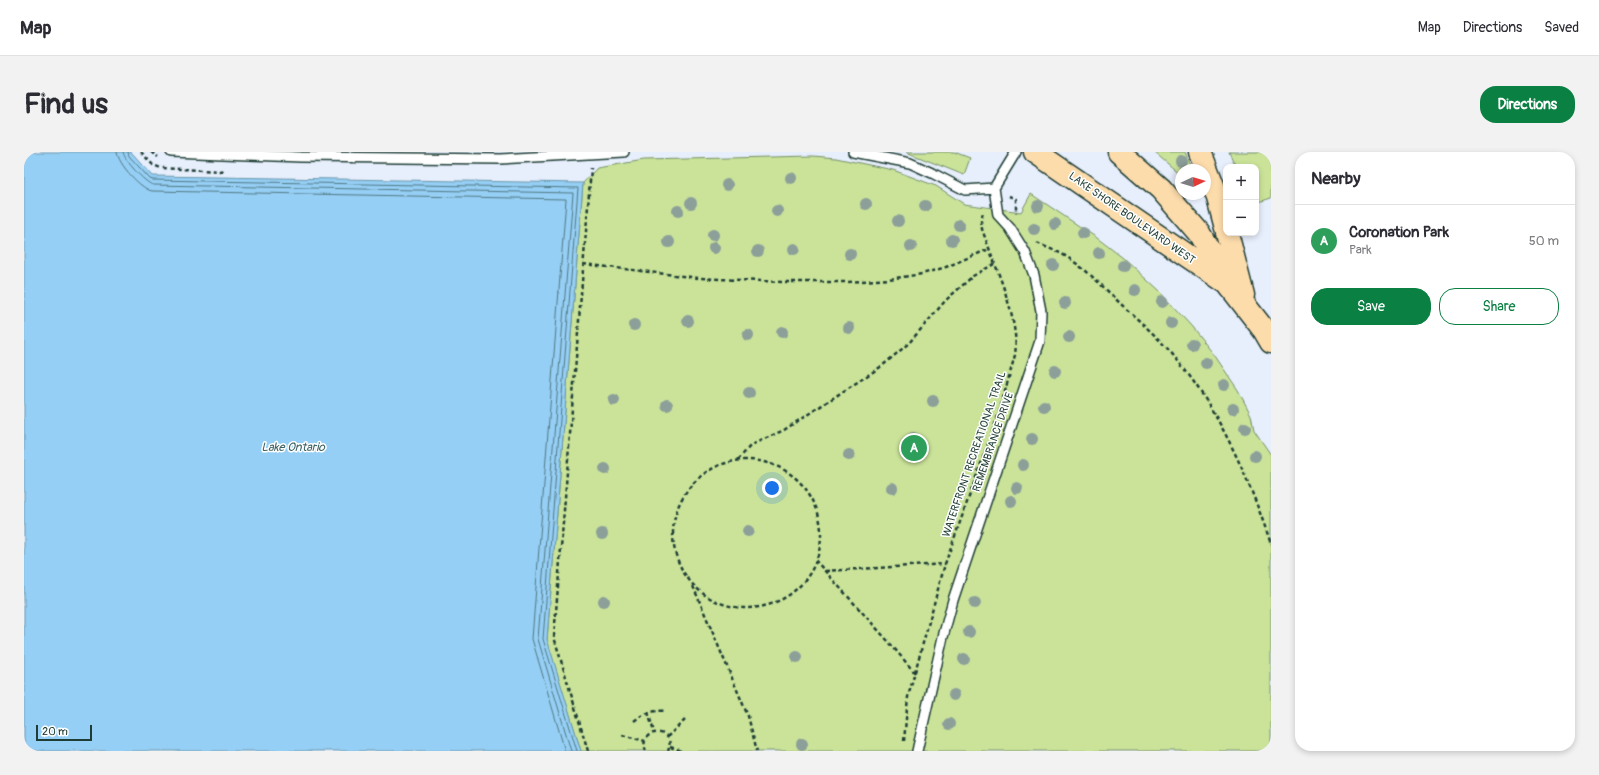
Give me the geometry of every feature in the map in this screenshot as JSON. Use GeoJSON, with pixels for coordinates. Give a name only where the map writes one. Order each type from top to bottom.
{"type":"FeatureCollection","features":[{"type":"Feature","properties":{"kind":"highway","name":"LAKE SHORE BOULEVARD WEST"},"geometry":{"type":"LineString","coordinates":[[1035,152],[1229,285]]}},
{"type":"Feature","properties":{"kind":"highway","name":"LAKE SHORE BOULEVARD WEST"},"geometry":{"type":"LineString","coordinates":[[1119,152],[1161,189],[1177,206],[1199,233],[1229,285],[1269,332]]}},
{"type":"Feature","properties":{"kind":"highway"},"geometry":{"type":"LineString","coordinates":[[1200,152],[1218,198],[1223,217]]}},
{"type":"Feature","properties":{"kind":"highway"},"geometry":{"type":"LineString","coordinates":[[1228,236],[1246,306]]}},
{"type":"Feature","properties":{"kind":"lane"},"geometry":{"type":"LineString","coordinates":[[172,152],[301,157],[500,160],[624,152]]}},
{"type":"Feature","properties":{"kind":"lane"},"geometry":{"type":"LineString","coordinates":[[853,152],[910,163],[965,190],[994,188],[1016,152]]}},
{"type":"Feature","properties":{"kind":"lane","name":"REMEMBRANCE DRIVE"},"geometry":{"type":"LineString","coordinates":[[916,751],[953,600],[1039,347],[1041,334],[1041,311],[1032,268],[1014,234],[998,215],[994,188]]}},
{"type":"Feature","properties":{"kind":"path"},"geometry":{"type":"LineString","coordinates":[[588,751],[554,637],[592,154]]}},
{"type":"Feature","properties":{"kind":"path","name":"WATERFRONT RECREATIONAL TRAIL"},"geometry":{"type":"LineString","coordinates":[[903,743],[908,697],[945,564],[999,413],[1015,355],[1015,332],[1003,286],[982,229],[981,221],[983,211],[994,188]]}},
{"type":"Feature","properties":{"kind":"path"},"geometry":{"type":"LineString","coordinates":[[1016,199],[1016,213],[1018,218]]}},
{"type":"Feature","properties":{"kind":"path"},"geometry":{"type":"LineString","coordinates":[[1032,238],[1036,243],[1062,254],[1081,268],[1146,327],[1177,360],[1197,386],[1224,433],[1258,504],[1271,544]]}},
{"type":"Feature","properties":{"kind":"path"},"geometry":{"type":"LineString","coordinates":[[583,264],[699,278],[781,282],[848,282],[889,279],[922,274],[946,267],[989,249]]}},
{"type":"Feature","properties":{"kind":"path"},"geometry":{"type":"LineString","coordinates":[[738,460],[751,445],[784,430],[882,366],[909,343],[946,300],[973,276],[994,264]]}},
{"type":"Feature","properties":{"kind":"path"},"geometry":{"type":"LineString","coordinates":[[738,460],[758,461],[777,466],[790,474],[805,489],[812,499],[818,520],[819,544],[815,560],[805,580],[795,592],[776,602],[762,606],[741,607],[724,604],[704,595],[687,578],[679,562],[674,542],[676,512],[684,496],[702,475],[725,463],[738,460]]}},
{"type":"Feature","properties":{"kind":"path"},"geometry":{"type":"LineString","coordinates":[[815,560],[915,673]]}},
{"type":"Feature","properties":{"kind":"path"},"geometry":{"type":"LineString","coordinates":[[824,570],[945,564]]}},
{"type":"Feature","properties":{"kind":"path"},"geometry":{"type":"LineString","coordinates":[[692,584],[748,716],[757,751]]}},
{"type":"Feature","properties":{"kind":"path"},"geometry":{"type":"LineString","coordinates":[[634,721],[648,712],[666,711]]}},
{"type":"Feature","properties":{"kind":"path"},"geometry":{"type":"LineString","coordinates":[[648,712],[654,732]]}},
{"type":"Feature","properties":{"kind":"path"},"geometry":{"type":"LineString","coordinates":[[667,737],[685,720]]}},
{"type":"Feature","properties":{"kind":"path"},"geometry":{"type":"LineString","coordinates":[[646,751],[644,745],[645,741],[648,736],[654,732],[661,733],[667,737],[670,744],[668,751]]}},
{"type":"Feature","properties":{"kind":"path"},"geometry":{"type":"LineString","coordinates":[[622,735],[645,741]]}},
{"type":"Feature","properties":{"kind":"path"},"geometry":{"type":"LineString","coordinates":[[670,747],[682,751]]}},
{"type":"Feature","properties":{"kind":"green space"},"geometry":{"type":"Polygon","coordinates":[[[906,152],[954,152],[970,158],[964,175],[906,152]]]}},
{"type":"Feature","properties":{"kind":"green space"},"geometry":{"type":"Polygon","coordinates":[[[1154,152],[1185,152],[1190,164],[1175,164],[1175,170],[1154,152]]]}},
{"type":"Feature","properties":{"kind":"green space"},"geometry":{"type":"Polygon","coordinates":[[[1229,152],[1271,152],[1271,198],[1259,202],[1259,164],[1235,164],[1229,152]]]}},
{"type":"Feature","properties":{"kind":"green space"},"geometry":{"type":"Polygon","coordinates":[[[813,156],[836,158],[893,170],[936,186],[964,204],[1021,212],[1031,194],[1097,238],[1123,258],[1159,291],[1192,327],[1215,356],[1238,390],[1251,415],[1254,430],[1271,455],[1271,751],[581,751],[547,640],[583,183],[597,168],[644,160],[813,156]]]}},
{"type":"Feature","properties":{"kind":"water","name":"Lake Ontario"},"geometry":{"type":"Polygon","coordinates":[[[24,152],[131,152],[153,176],[583,183],[547,639],[581,751],[24,751],[24,152]]]}},
{"type":"Feature","properties":{"kind":"place","name":"Coronation Park"},"geometry":{"type":"Point","coordinates":[914,448]}}]}
